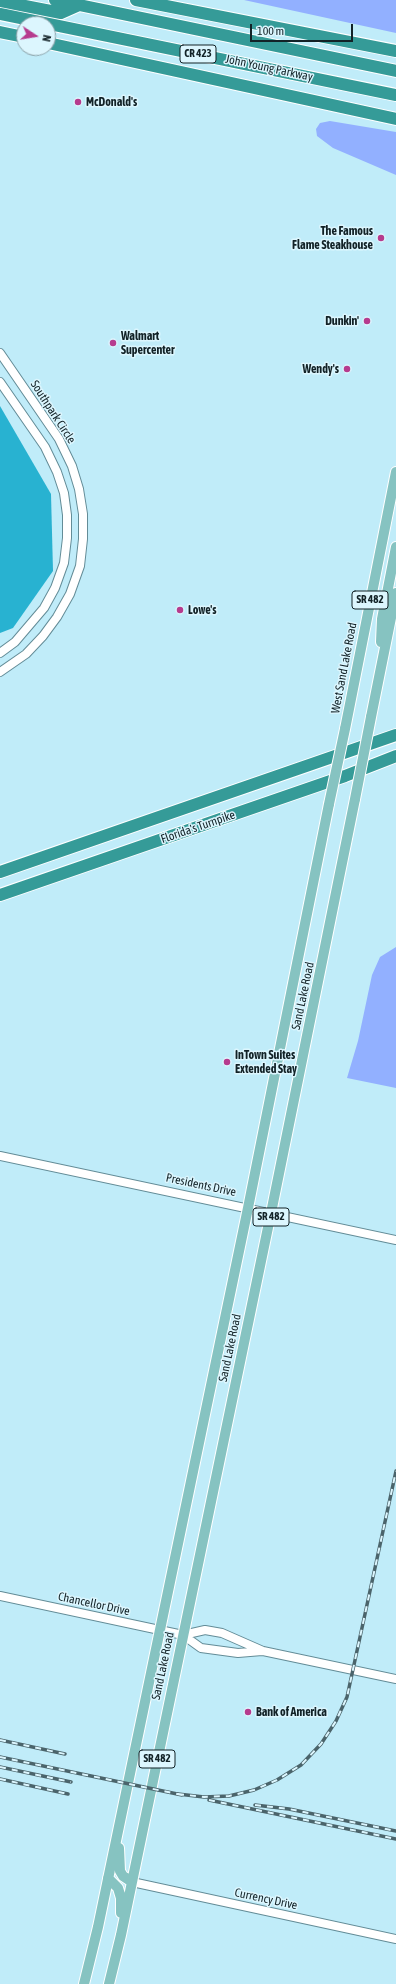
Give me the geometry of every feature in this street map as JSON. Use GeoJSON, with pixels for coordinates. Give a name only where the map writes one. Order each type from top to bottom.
{"type":"FeatureCollection","features":[{"type":"Feature","properties":{"kind":"highway","name":"John Young Parkway"},"geometry":{"type":"LineString","coordinates":[[55,0],[396,71]]}},
{"type":"Feature","properties":{"kind":"highway"},"geometry":{"type":"LineString","coordinates":[[136,0],[396,51]]}},
{"type":"Feature","properties":{"kind":"highway"},"geometry":{"type":"LineString","coordinates":[[0,1],[62,13],[79,5]]}},
{"type":"Feature","properties":{"kind":"highway","name":"John Young Parkway"},"geometry":{"type":"LineString","coordinates":[[0,14],[396,95]]}},
{"type":"Feature","properties":{"kind":"highway"},"geometry":{"type":"LineString","coordinates":[[0,32],[16,35]]}},
{"type":"Feature","properties":{"kind":"highway"},"geometry":{"type":"LineString","coordinates":[[56,45],[396,118]]}},
{"type":"Feature","properties":{"kind":"highway","name":"Florida's Turnpike"},"geometry":{"type":"LineString","coordinates":[[0,872],[396,735]]}},
{"type":"Feature","properties":{"kind":"highway","name":"Florida's Turnpike"},"geometry":{"type":"LineString","coordinates":[[0,895],[345,776],[396,756]]}},
{"type":"Feature","properties":{"kind":"main road","name":"West Sand Lake Road"},"geometry":{"type":"LineString","coordinates":[[345,729],[393,499],[396,472]]}},
{"type":"Feature","properties":{"kind":"main road"},"geometry":{"type":"LineString","coordinates":[[381,668],[382,619],[396,547]]}},
{"type":"Feature","properties":{"kind":"main road","name":"SR 482"},"geometry":{"type":"LineString","coordinates":[[381,668],[396,593]]}},
{"type":"Feature","properties":{"kind":"main road","name":"Sand Lake Road"},"geometry":{"type":"LineString","coordinates":[[109,1984],[121,1935],[271,1213],[381,668]]}},
{"type":"Feature","properties":{"kind":"main road","name":"Sand Lake Road"},"geometry":{"type":"LineString","coordinates":[[84,1984],[108,1878],[248,1208],[345,729]]}},
{"type":"Feature","properties":{"kind":"main road"},"geometry":{"type":"LineString","coordinates":[[119,1824],[120,1871],[123,1876],[132,1882]]}},
{"type":"Feature","properties":{"kind":"main road"},"geometry":{"type":"LineString","coordinates":[[108,1878],[118,1888],[121,1898],[121,1935]]}},
{"type":"Feature","properties":{"kind":"street","name":"Southpark Circle"},"geometry":{"type":"LineString","coordinates":[[0,353],[59,439],[72,466],[79,489],[83,520],[80,566],[70,594],[57,617],[43,636],[26,654],[0,672]]}},
{"type":"Feature","properties":{"kind":"street"},"geometry":{"type":"LineString","coordinates":[[0,382],[45,448],[57,472],[64,493],[67,530],[64,563],[55,588],[44,608],[30,626],[15,642],[0,653]]}},
{"type":"Feature","properties":{"kind":"street","name":"Presidents Drive"},"geometry":{"type":"LineString","coordinates":[[0,1156],[396,1240]]}},
{"type":"Feature","properties":{"kind":"street","name":"Chancellor Drive"},"geometry":{"type":"LineString","coordinates":[[0,1596],[183,1635],[201,1648],[238,1653],[263,1651]]}},
{"type":"Feature","properties":{"kind":"street","name":"Chancellor Drive"},"geometry":{"type":"LineString","coordinates":[[183,1635],[205,1630],[222,1633],[263,1651],[396,1680]]}},
{"type":"Feature","properties":{"kind":"street","name":"Currency Drive"},"geometry":{"type":"LineString","coordinates":[[132,1882],[396,1938]]}},
{"type":"Feature","properties":{"kind":"shaded area"},"geometry":{"type":"Polygon","coordinates":[[[244,0],[396,0],[396,33],[244,0]]]}},
{"type":"Feature","properties":{"kind":"shaded area"},"geometry":{"type":"Polygon","coordinates":[[[330,121],[396,132],[396,175],[333,148],[317,136],[316,129],[320,123],[330,121]]]}},
{"type":"Feature","properties":{"kind":"shaded area"},"geometry":{"type":"Polygon","coordinates":[[[0,406],[51,494],[53,571],[13,628],[0,633],[0,406]]]}},
{"type":"Feature","properties":{"kind":"shaded area"},"geometry":{"type":"Polygon","coordinates":[[[396,947],[396,1088],[347,1078],[358,1041],[372,975],[380,957],[396,947]]]}},
{"type":"Feature","properties":{"kind":"railway"},"geometry":{"type":"LineString","coordinates":[[178,1794],[204,1797],[229,1796],[254,1790],[277,1780],[301,1765],[321,1744],[336,1721],[347,1697],[396,1471]]}},
{"type":"Feature","properties":{"kind":"railway"},"geometry":{"type":"LineString","coordinates":[[0,1740],[65,1754]]}},
{"type":"Feature","properties":{"kind":"railway"},"geometry":{"type":"LineString","coordinates":[[0,1757],[182,1795]]}},
{"type":"Feature","properties":{"kind":"railway"},"geometry":{"type":"LineString","coordinates":[[0,1767],[71,1782]]}},
{"type":"Feature","properties":{"kind":"railway"},"geometry":{"type":"LineString","coordinates":[[0,1779],[68,1794]]}},
{"type":"Feature","properties":{"kind":"railway"},"geometry":{"type":"LineString","coordinates":[[209,1800],[396,1839]]}},
{"type":"Feature","properties":{"kind":"railway"},"geometry":{"type":"LineString","coordinates":[[255,1805],[289,1809],[396,1831]]}},
{"type":"Feature","properties":{"kind":"place","name":"McDonald's"},"geometry":{"type":"Point","coordinates":[78,102]}},
{"type":"Feature","properties":{"kind":"place","name":"The Famous Flame Steakhouse"},"geometry":{"type":"Point","coordinates":[381,238]}},
{"type":"Feature","properties":{"kind":"place","name":"Dunkin'"},"geometry":{"type":"Point","coordinates":[367,321]}},
{"type":"Feature","properties":{"kind":"place","name":"Walmart Supercenter"},"geometry":{"type":"Point","coordinates":[113,343]}},
{"type":"Feature","properties":{"kind":"place","name":"Wendy's"},"geometry":{"type":"Point","coordinates":[347,369]}},
{"type":"Feature","properties":{"kind":"place","name":"Lowe's"},"geometry":{"type":"Point","coordinates":[180,610]}},
{"type":"Feature","properties":{"kind":"place","name":"InTown Suites Extended Stay"},"geometry":{"type":"Point","coordinates":[227,1062]}},
{"type":"Feature","properties":{"kind":"place","name":"Bank of America"},"geometry":{"type":"Point","coordinates":[248,1712]}}]}
